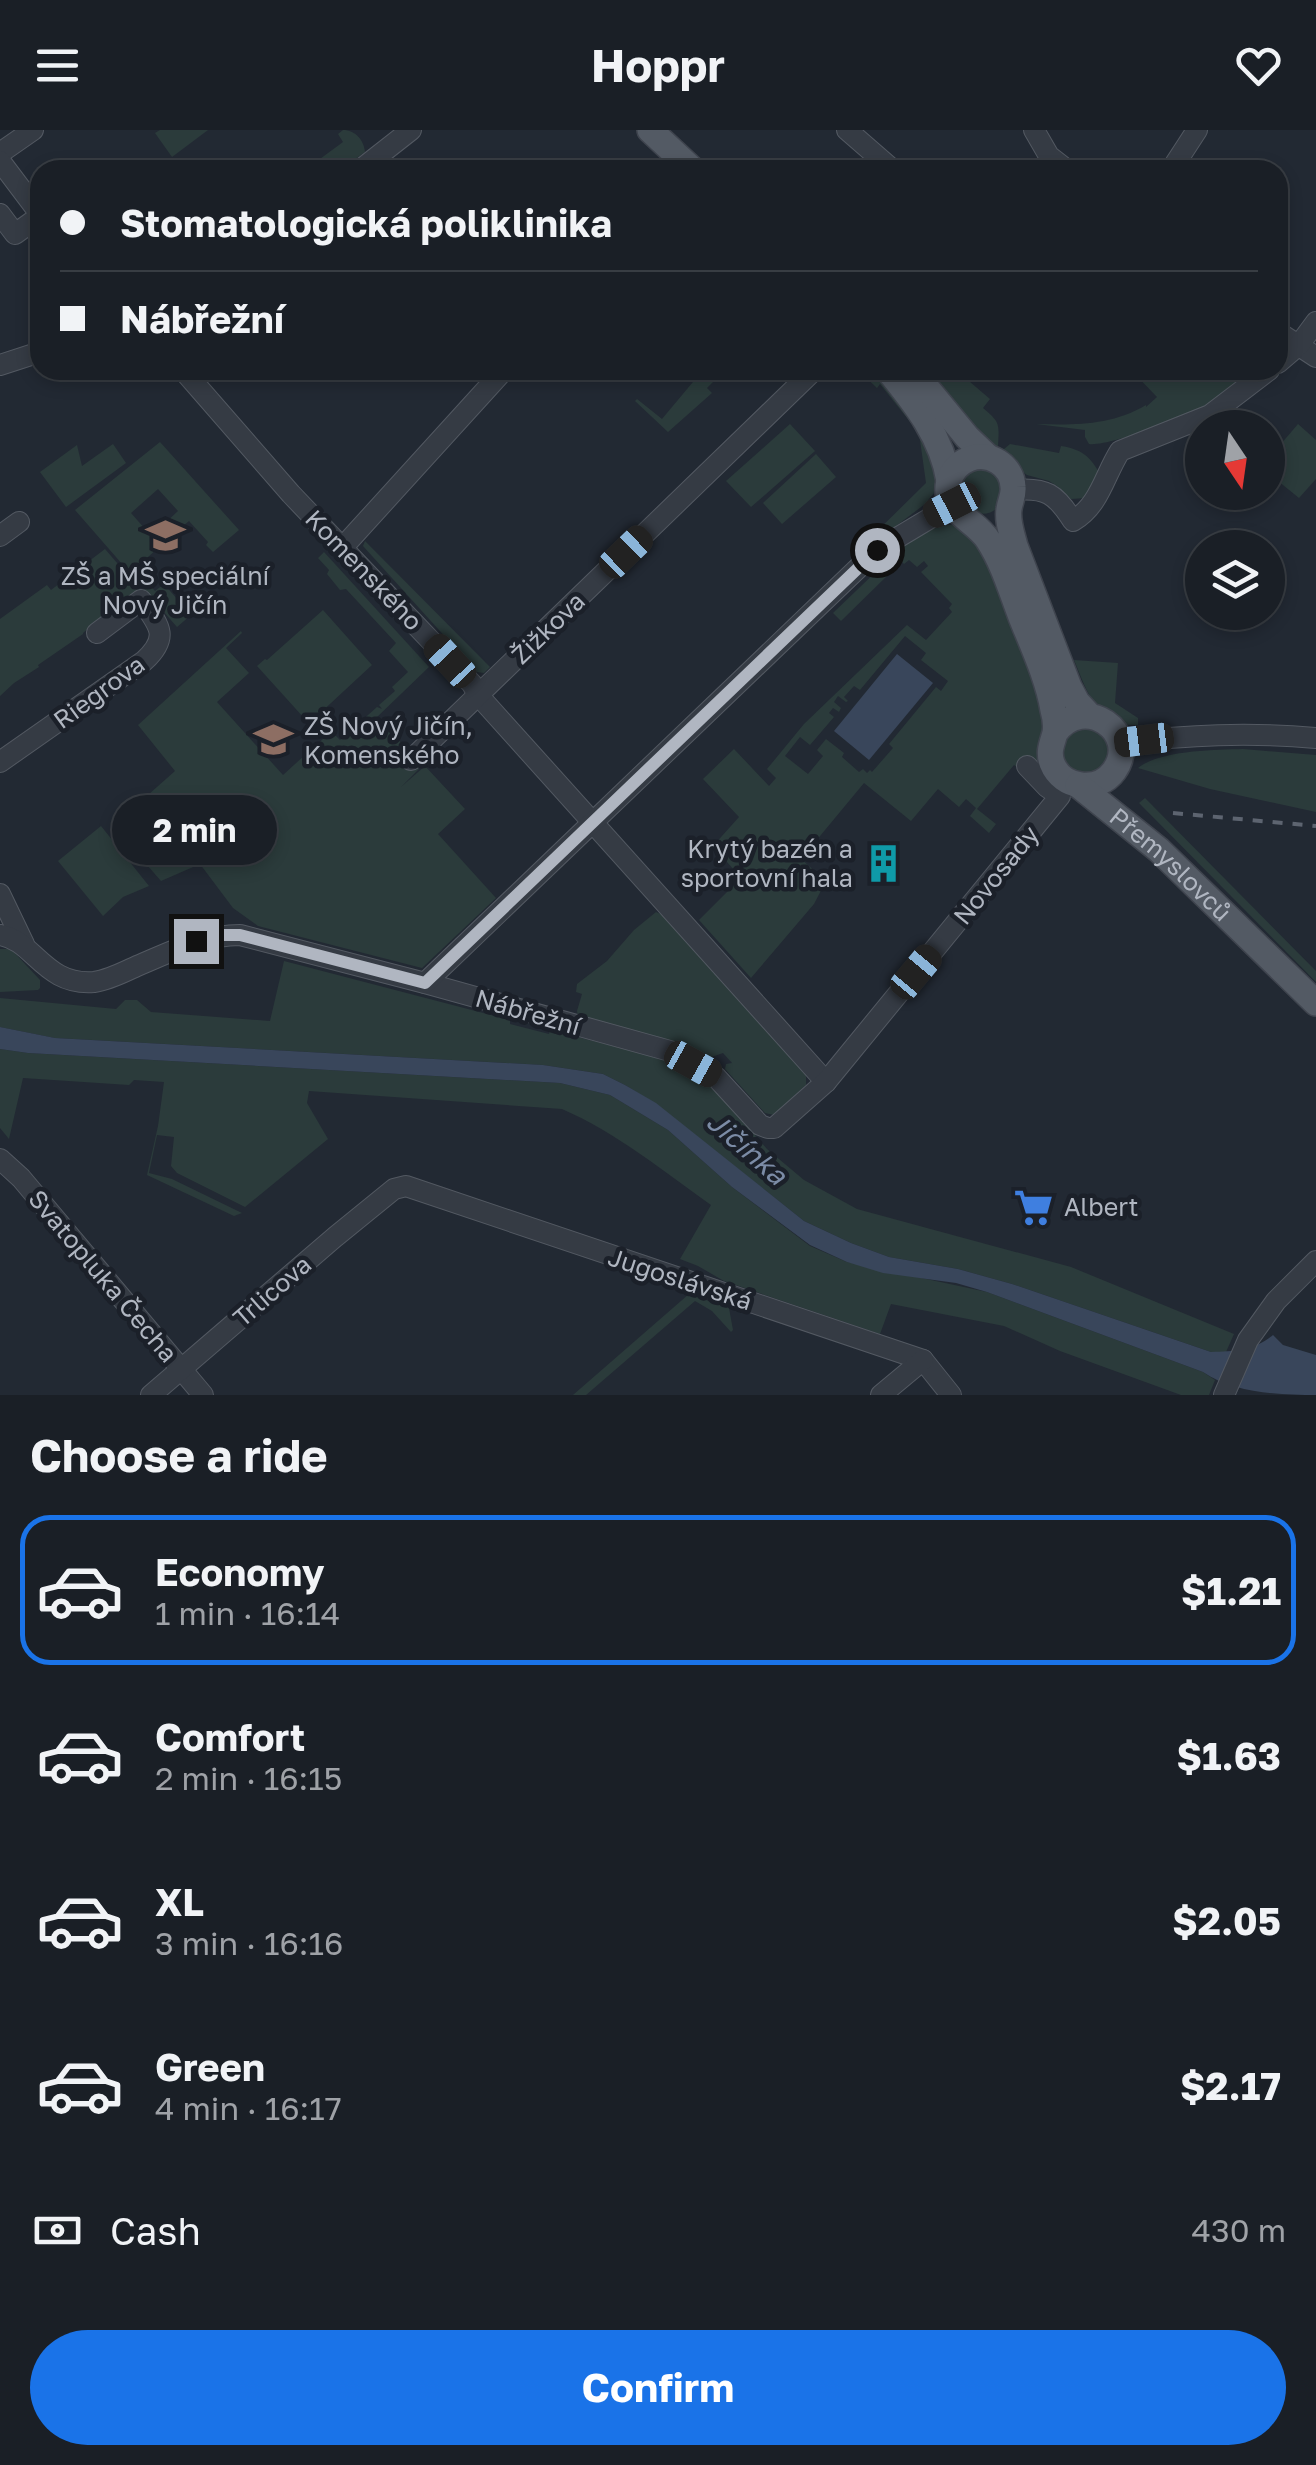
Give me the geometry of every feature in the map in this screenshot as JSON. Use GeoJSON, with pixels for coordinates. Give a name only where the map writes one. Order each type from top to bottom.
{"type":"FeatureCollection","features":[{"type":"Feature","properties":{"kind":"main road"},"geometry":{"type":"LineString","coordinates":[[629,130],[659,160]]}},
{"type":"Feature","properties":{"kind":"main road"},"geometry":{"type":"LineString","coordinates":[[650,130],[682,160]]}},
{"type":"Feature","properties":{"kind":"main road"},"geometry":{"type":"LineString","coordinates":[[896,380],[940,445],[957,502],[996,554],[1050,695],[1054,734]]}},
{"type":"Feature","properties":{"kind":"main road"},"geometry":{"type":"LineString","coordinates":[[920,380],[988,457],[1005,467],[1012,480],[1010,527],[1014,546],[1070,687],[1089,716]]}},
{"type":"Feature","properties":{"kind":"main road"},"geometry":{"type":"LineString","coordinates":[[957,502],[956,468],[964,461],[988,457]]}},
{"type":"Feature","properties":{"kind":"main road"},"geometry":{"type":"LineString","coordinates":[[957,502],[990,520],[999,516],[1011,498]]}},
{"type":"Feature","properties":{"kind":"main road"},"geometry":{"type":"LineString","coordinates":[[1089,716],[1109,724],[1118,756],[1101,782],[1078,785],[1062,777],[1052,762],[1050,744],[1067,720],[1089,716]]}},
{"type":"Feature","properties":{"kind":"main road","name":"Přemyslovců"},"geometry":{"type":"LineString","coordinates":[[1118,756],[1117,784],[1125,798],[1209,882],[1262,948]]}},
{"type":"Feature","properties":{"kind":"main road","name":"Přemyslovců"},"geometry":{"type":"LineString","coordinates":[[1078,785],[1149,841],[1316,1003]]}},
{"type":"Feature","properties":{"kind":"street"},"geometry":{"type":"LineString","coordinates":[[0,153],[33,130]]}},
{"type":"Feature","properties":{"kind":"street"},"geometry":{"type":"LineString","coordinates":[[373,160],[411,130]]}},
{"type":"Feature","properties":{"kind":"street"},"geometry":{"type":"LineString","coordinates":[[847,130],[882,160]]}},
{"type":"Feature","properties":{"kind":"street"},"geometry":{"type":"LineString","coordinates":[[1034,130],[1052,160]]}},
{"type":"Feature","properties":{"kind":"street"},"geometry":{"type":"LineString","coordinates":[[1177,160],[1196,130]]}},
{"type":"Feature","properties":{"kind":"street"},"geometry":{"type":"LineString","coordinates":[[0,161],[30,202]]}},
{"type":"Feature","properties":{"kind":"street"},"geometry":{"type":"LineString","coordinates":[[0,214],[15,234],[30,223]]}},
{"type":"Feature","properties":{"kind":"street"},"geometry":{"type":"LineString","coordinates":[[1308,351],[1316,322]]}},
{"type":"Feature","properties":{"kind":"street"},"geometry":{"type":"LineString","coordinates":[[0,365],[30,355]]}},
{"type":"Feature","properties":{"kind":"street","name":"Komenského"},"geometry":{"type":"LineString","coordinates":[[192,380],[291,494],[472,684],[592,824],[826,1082]]}},
{"type":"Feature","properties":{"kind":"street"},"geometry":{"type":"LineString","coordinates":[[343,547],[495,380]]}},
{"type":"Feature","properties":{"kind":"street","name":"Žižkova"},"geometry":{"type":"LineString","coordinates":[[412,760],[804,380]]}},
{"type":"Feature","properties":{"kind":"street"},"geometry":{"type":"LineString","coordinates":[[926,380],[945,410]]}},
{"type":"Feature","properties":{"kind":"street"},"geometry":{"type":"LineString","coordinates":[[1011,498],[1025,489],[1050,494],[1073,520],[1086,513],[1095,501],[1120,451],[1210,414],[1256,380]]}},
{"type":"Feature","properties":{"kind":"street"},"geometry":{"type":"LineString","coordinates":[[425,983],[877,550],[957,502]]}},
{"type":"Feature","properties":{"kind":"street"},"geometry":{"type":"LineString","coordinates":[[0,536],[19,522]]}},
{"type":"Feature","properties":{"kind":"street","name":"Riegrova"},"geometry":{"type":"LineString","coordinates":[[0,762],[144,661],[159,643],[156,621],[141,600],[97,633]]}},
{"type":"Feature","properties":{"kind":"street"},"geometry":{"type":"LineString","coordinates":[[1118,756],[1212,734],[1316,738]]}},
{"type":"Feature","properties":{"kind":"street","name":"Novosady"},"geometry":{"type":"LineString","coordinates":[[826,1082],[1060,796],[1026,766]]}},
{"type":"Feature","properties":{"kind":"street"},"geometry":{"type":"LineString","coordinates":[[0,894],[27,951]]}},
{"type":"Feature","properties":{"kind":"street","name":"Nábřežní"},"geometry":{"type":"LineString","coordinates":[[0,935],[12,937],[45,968],[68,979],[94,982],[196,941],[240,935],[670,1052],[716,1076],[760,1125],[768,1128],[781,1124],[826,1082]]}},
{"type":"Feature","properties":{"kind":"street","name":"Svatopluka Čecha"},"geometry":{"type":"LineString","coordinates":[[0,1159],[21,1178],[203,1395]]}},
{"type":"Feature","properties":{"kind":"street","name":"Jugoslávská"},"geometry":{"type":"LineString","coordinates":[[394,1189],[415,1188],[923,1360]]}},
{"type":"Feature","properties":{"kind":"street","name":"Trlicova"},"geometry":{"type":"LineString","coordinates":[[151,1395],[394,1189]]}},
{"type":"Feature","properties":{"kind":"street"},"geometry":{"type":"LineString","coordinates":[[1224,1395],[1248,1340],[1276,1301],[1316,1261]]}},
{"type":"Feature","properties":{"kind":"street"},"geometry":{"type":"LineString","coordinates":[[881,1395],[923,1360],[952,1395]]}},
{"type":"Feature","properties":{"kind":"shaded area"},"geometry":{"type":"Polygon","coordinates":[[[208,130],[172,157],[155,133],[208,130]]]}},
{"type":"Feature","properties":{"kind":"shaded area"},"geometry":{"type":"Polygon","coordinates":[[[343,130],[358,136],[365,152],[354,160],[319,160],[343,142],[338,134],[343,130]]]}},
{"type":"Feature","properties":{"kind":"shaded area"},"geometry":{"type":"Polygon","coordinates":[[[695,380],[715,380],[707,388],[712,393],[668,432],[635,401],[662,419],[695,380]]]}},
{"type":"Feature","properties":{"kind":"shaded area"},"geometry":{"type":"Polygon","coordinates":[[[869,380],[889,380],[919,420],[939,487],[925,504],[859,554],[857,551],[926,483],[919,433],[880,384],[877,388],[869,380]]]}},
{"type":"Feature","properties":{"kind":"shaded area"},"geometry":{"type":"Polygon","coordinates":[[[933,380],[968,380],[990,399],[983,408],[998,424],[998,447],[1004,449],[1010,444],[1059,453],[1061,446],[1074,449],[1092,461],[1099,472],[1086,498],[1071,499],[1057,486],[1027,475],[995,451],[933,380]]]}},
{"type":"Feature","properties":{"kind":"shaded area"},"geometry":{"type":"Polygon","coordinates":[[[1141,380],[1246,380],[1205,408],[1185,410],[1185,416],[1152,429],[1099,444],[1089,444],[1085,430],[1036,424],[1092,423],[1146,407],[1157,397],[1141,380]]]}},
{"type":"Feature","properties":{"kind":"shaded area"},"geometry":{"type":"Polygon","coordinates":[[[790,424],[815,451],[751,507],[726,481],[790,424]]]}},
{"type":"Feature","properties":{"kind":"shaded area"},"geometry":{"type":"Polygon","coordinates":[[[1298,424],[1316,440],[1316,479],[1299,498],[1285,487],[1285,439],[1298,424]]]}},
{"type":"Feature","properties":{"kind":"shaded area","name":"ZŠ a MŠ speciální Nový Jičín"},"geometry":{"type":"Polygon","coordinates":[[[160,442],[239,530],[213,552],[189,521],[171,536],[162,526],[178,511],[158,489],[131,513],[160,546],[135,569],[155,591],[164,584],[191,615],[177,627],[75,510],[160,442]]]}},
{"type":"Feature","properties":{"kind":"shaded area"},"geometry":{"type":"Polygon","coordinates":[[[113,444],[126,463],[66,507],[40,472],[77,445],[82,466],[113,444]]]}},
{"type":"Feature","properties":{"kind":"shaded area"},"geometry":{"type":"Polygon","coordinates":[[[816,454],[836,477],[782,524],[763,503],[816,454]]]}},
{"type":"Feature","properties":{"kind":"shaded area"},"geometry":{"type":"Polygon","coordinates":[[[975,464],[1000,472],[1003,503],[987,513],[960,505],[957,479],[975,464]]]}},
{"type":"Feature","properties":{"kind":"shaded area"},"geometry":{"type":"Polygon","coordinates":[[[958,524],[974,532],[1044,693],[1047,766],[1023,771],[1014,765],[977,809],[996,824],[989,833],[970,816],[976,808],[966,799],[959,807],[938,789],[911,821],[864,783],[801,859],[826,881],[814,904],[751,978],[699,920],[741,878],[713,846],[739,817],[703,779],[734,749],[769,786],[776,778],[767,769],[804,724],[907,625],[926,640],[952,612],[952,604],[921,572],[928,566],[924,561],[917,567],[909,560],[904,564],[893,552],[924,533],[958,524]],[[905,636],[860,690],[854,686],[844,697],[848,701],[838,696],[834,702],[841,708],[839,712],[833,708],[829,713],[834,717],[810,745],[800,737],[785,756],[808,774],[823,756],[817,750],[826,739],[859,772],[872,772],[893,748],[889,744],[936,687],[941,691],[948,681],[921,660],[926,653],[905,636]]]}},
{"type":"Feature","properties":{"kind":"shaded area"},"geometry":{"type":"Polygon","coordinates":[[[365,541],[490,667],[484,673],[477,672],[363,546],[365,541]]]}},
{"type":"Feature","properties":{"kind":"shaded area"},"geometry":{"type":"Polygon","coordinates":[[[105,549],[143,593],[94,629],[91,626],[0,696],[0,619],[47,585],[51,590],[105,549]]]}},
{"type":"Feature","properties":{"kind":"shaded area","name":"ZŠ Nový Jičín, Komenského"},"geometry":{"type":"Polygon","coordinates":[[[324,552],[429,667],[375,719],[407,748],[404,752],[419,769],[401,787],[425,766],[465,809],[438,834],[496,898],[422,968],[258,926],[233,908],[200,864],[161,881],[113,826],[175,771],[138,725],[241,631],[226,648],[249,673],[217,702],[283,775],[306,754],[309,757],[323,739],[257,666],[323,610],[372,665],[317,716],[329,733],[340,740],[377,707],[382,709],[379,705],[408,672],[389,651],[396,643],[327,574],[329,570],[318,558],[324,552]]]}},
{"type":"Feature","properties":{"kind":"shaded area"},"geometry":{"type":"Polygon","coordinates":[[[882,566],[890,573],[841,621],[833,613],[882,566]]]}},
{"type":"Feature","properties":{"kind":"shaded area"},"geometry":{"type":"Polygon","coordinates":[[[1074,660],[1118,663],[1115,703],[1138,718],[1138,725],[1124,724],[1103,713],[1089,695],[1074,660]]]}},
{"type":"Feature","properties":{"kind":"shaded area"},"geometry":{"type":"Polygon","coordinates":[[[1086,728],[1102,735],[1109,751],[1102,767],[1086,774],[1070,767],[1063,751],[1070,735],[1086,728]]]}},
{"type":"Feature","properties":{"kind":"shaded area"},"geometry":{"type":"Polygon","coordinates":[[[1243,749],[1316,755],[1316,812],[1210,789],[1138,768],[1174,754],[1243,749]]]}},
{"type":"Feature","properties":{"kind":"shaded area"},"geometry":{"type":"Polygon","coordinates":[[[1145,798],[1316,971],[1316,982],[1139,803],[1145,798]]]}},
{"type":"Feature","properties":{"kind":"shaded area"},"geometry":{"type":"Polygon","coordinates":[[[101,826],[149,886],[123,897],[103,916],[58,861],[101,826]]]}},
{"type":"Feature","properties":{"kind":"shaded area"},"geometry":{"type":"Polygon","coordinates":[[[656,912],[663,915],[806,1075],[806,1085],[774,1115],[765,1113],[725,1069],[726,1064],[732,1063],[723,1053],[703,1060],[578,1018],[582,994],[576,992],[577,984],[607,961],[656,912]]]}},
{"type":"Feature","properties":{"kind":"shaded area"},"geometry":{"type":"Polygon","coordinates":[[[0,949],[11,949],[40,980],[38,990],[0,992],[0,949]]]}},
{"type":"Feature","properties":{"kind":"shaded area"},"geometry":{"type":"Polygon","coordinates":[[[284,961],[510,1020],[510,1024],[549,1034],[550,1030],[668,1060],[715,1087],[758,1129],[755,1135],[767,1149],[804,1180],[857,1209],[1071,1267],[1234,1334],[1226,1352],[1211,1352],[1012,1284],[958,1269],[889,1257],[851,1243],[804,1221],[656,1104],[603,1074],[543,1065],[55,1038],[0,1027],[0,998],[116,1009],[125,1000],[137,1000],[151,1012],[270,1021],[284,961]]]}},
{"type":"Feature","properties":{"kind":"shaded area"},"geometry":{"type":"Polygon","coordinates":[[[0,1049],[560,1083],[610,1095],[668,1130],[732,1187],[810,1246],[847,1262],[987,1292],[1203,1372],[1215,1380],[1209,1395],[1181,1395],[1004,1326],[891,1304],[880,1334],[724,1281],[680,1259],[711,1205],[621,1141],[562,1109],[309,1091],[307,1103],[328,1139],[245,1207],[177,1173],[171,1166],[174,1137],[157,1135],[149,1173],[172,1179],[242,1213],[234,1216],[147,1175],[164,1082],[134,1080],[129,1085],[23,1078],[9,1139],[0,1128],[0,1049]]]}},
{"type":"Feature","properties":{"kind":"shaded area"},"geometry":{"type":"Polygon","coordinates":[[[689,1294],[729,1308],[733,1330],[695,1301],[586,1395],[573,1395],[689,1294]]]}},
{"type":"Feature","properties":{"kind":"water"},"geometry":{"type":"Polygon","coordinates":[[[897,654],[933,683],[869,760],[834,731],[897,654]]]}},
{"type":"Feature","properties":{"kind":"water"},"geometry":{"type":"Polygon","coordinates":[[[0,1027],[55,1038],[543,1065],[603,1074],[656,1103],[804,1221],[851,1243],[889,1257],[958,1269],[1012,1284],[1211,1352],[1244,1349],[1273,1335],[1283,1345],[1316,1355],[1316,1395],[1242,1389],[987,1292],[956,1283],[883,1273],[847,1262],[810,1245],[732,1187],[668,1130],[610,1095],[560,1083],[28,1053],[0,1049],[0,1027]]]}},
{"type":"Feature","properties":{"kind":"railway"},"geometry":{"type":"LineString","coordinates":[[1173,813],[1316,826]]}},
{"type":"Feature","properties":{"kind":"place","name":"ZŠ a MŠ speciální Nový Jičín"},"geometry":{"type":"Point","coordinates":[165,535]}},
{"type":"Feature","properties":{"kind":"place","name":"ZŠ Nový Jičín, Komenského"},"geometry":{"type":"Point","coordinates":[274,740]}},
{"type":"Feature","properties":{"kind":"place","name":"Krytý bazén a sportovní hala"},"geometry":{"type":"Point","coordinates":[883,863]}},
{"type":"Feature","properties":{"kind":"place","name":"Albert"},"geometry":{"type":"Point","coordinates":[1034,1207]}},
{"type":"Feature","properties":{"kind":"route"},"geometry":{"type":"LineString","coordinates":[[196,941],[240,935],[425,983],[877,550]]}},
{"type":"Feature","properties":{"kind":"water label","name":"Jičínka"},"geometry":{"type":"Point","coordinates":[747,1148]}}]}
